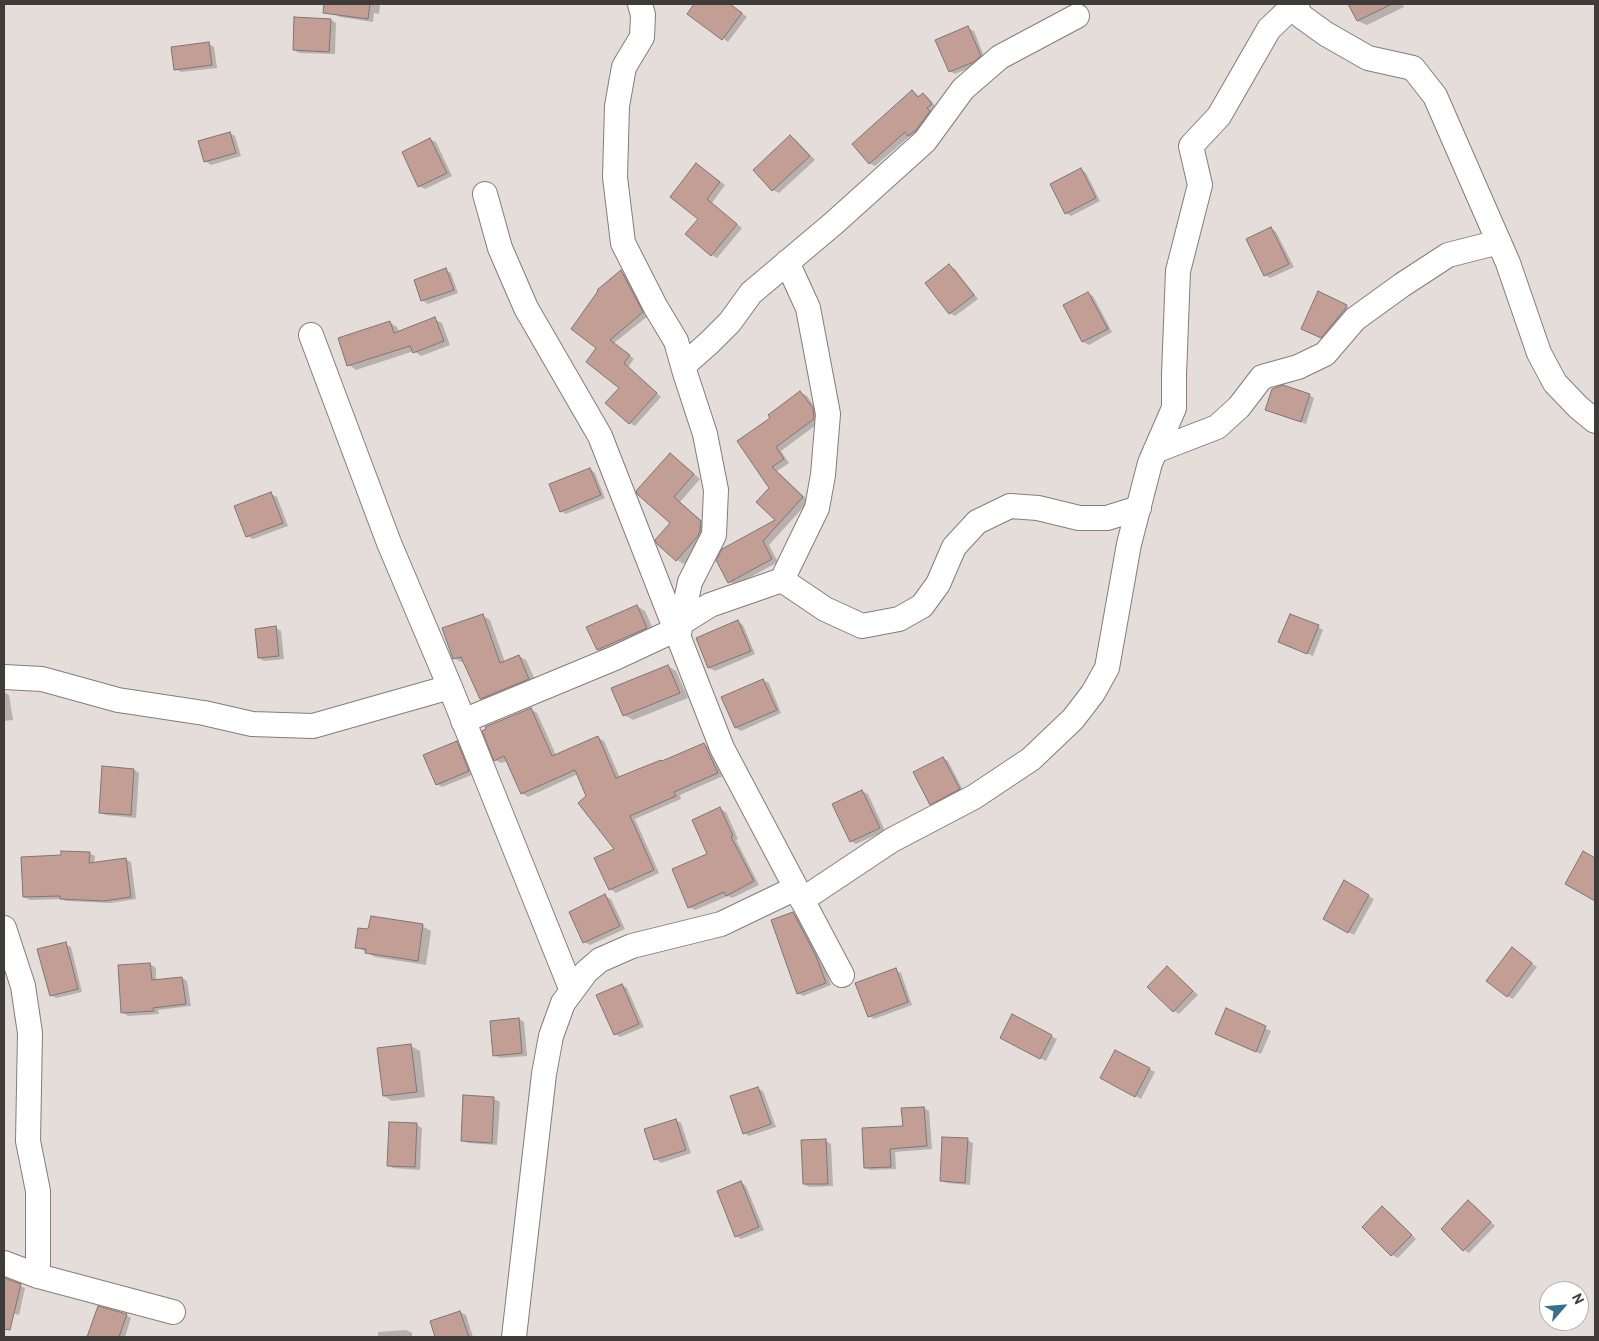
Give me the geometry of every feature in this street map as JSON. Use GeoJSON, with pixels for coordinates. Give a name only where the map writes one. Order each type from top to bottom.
{"type":"FeatureCollection","features":[{"type":"Feature","properties":{"kind":"street"},"geometry":{"type":"LineString","coordinates":[[640,4],[643,15],[642,37],[624,67],[617,106],[615,177],[623,243],[655,306],[676,340],[705,434],[716,490],[714,535],[690,582],[678,631]]}},
{"type":"Feature","properties":{"kind":"street"},"geometry":{"type":"LineString","coordinates":[[514,1337],[544,1074],[551,1036],[564,1003],[586,972],[600,960],[632,946],[721,924],[799,894],[892,840],[974,797],[1031,758],[1073,719],[1093,693],[1107,668],[1129,544],[1150,463],[1174,408],[1178,271],[1200,185],[1191,146],[1219,116],[1269,30],[1295,4],[1301,16],[1326,34],[1368,58],[1413,68],[1435,96],[1508,263],[1540,353],[1555,383],[1578,407],[1595,420]]}},
{"type":"Feature","properties":{"kind":"street"},"geometry":{"type":"LineString","coordinates":[[683,366],[730,322],[751,293],[834,223],[925,141],[963,89],[1000,57],[1077,16]]}},
{"type":"Feature","properties":{"kind":"street"},"geometry":{"type":"LineString","coordinates":[[485,194],[500,248],[526,308],[600,436],[678,631],[722,748],[842,975]]}},
{"type":"Feature","properties":{"kind":"street"},"geometry":{"type":"LineString","coordinates":[[1155,451],[1217,427],[1239,408],[1262,377],[1298,367],[1325,354],[1355,319],[1448,255],[1499,242]]}},
{"type":"Feature","properties":{"kind":"street"},"geometry":{"type":"LineString","coordinates":[[463,720],[678,631],[710,606],[782,580],[817,508],[823,475],[828,414],[808,308],[787,262]]}},
{"type":"Feature","properties":{"kind":"street"},"geometry":{"type":"LineString","coordinates":[[311,335],[389,543],[450,687],[572,991]]}},
{"type":"Feature","properties":{"kind":"street"},"geometry":{"type":"LineString","coordinates":[[782,580],[825,609],[862,626],[899,619],[922,606],[938,584],[954,547],[977,522],[1010,506],[1038,508],[1079,518],[1107,518],[1138,508]]}},
{"type":"Feature","properties":{"kind":"street"},"geometry":{"type":"LineString","coordinates":[[4,677],[42,679],[118,700],[204,713],[252,724],[313,726],[450,687]]}},
{"type":"Feature","properties":{"kind":"street"},"geometry":{"type":"LineString","coordinates":[[6,940],[23,986],[30,1033],[28,1141],[38,1191],[38,1276]]}},
{"type":"Feature","properties":{"kind":"street"},"geometry":{"type":"LineString","coordinates":[[4,1263],[38,1276],[173,1312]]}},
{"type":"Feature","properties":{"kind":"building"},"geometry":{"type":"Polygon","coordinates":[[[324,4],[370,4],[368,19],[323,13],[324,4]]]}},
{"type":"Feature","properties":{"kind":"building"},"geometry":{"type":"Polygon","coordinates":[[[694,4],[730,4],[742,13],[722,40],[687,14],[694,4]]]}},
{"type":"Feature","properties":{"kind":"building"},"geometry":{"type":"Polygon","coordinates":[[[1348,4],[1392,4],[1357,21],[1348,4]]]}},
{"type":"Feature","properties":{"kind":"building"},"geometry":{"type":"Polygon","coordinates":[[[294,17],[331,19],[329,52],[293,50],[294,17]]]}},
{"type":"Feature","properties":{"kind":"building"},"geometry":{"type":"Polygon","coordinates":[[[968,26],[981,56],[974,62],[949,72],[935,40],[968,26]]]}},
{"type":"Feature","properties":{"kind":"building"},"geometry":{"type":"Polygon","coordinates":[[[209,42],[212,65],[174,70],[171,47],[209,42]]]}},
{"type":"Feature","properties":{"kind":"building"},"geometry":{"type":"Polygon","coordinates":[[[912,90],[918,97],[923,93],[932,104],[927,108],[930,111],[916,130],[908,136],[905,132],[869,164],[852,144],[912,90]]]}},
{"type":"Feature","properties":{"kind":"building"},"geometry":{"type":"Polygon","coordinates":[[[230,132],[236,153],[204,162],[198,141],[230,132]]]}},
{"type":"Feature","properties":{"kind":"building"},"geometry":{"type":"Polygon","coordinates":[[[790,135],[810,156],[772,191],[753,170],[790,135]]]}},
{"type":"Feature","properties":{"kind":"building"},"geometry":{"type":"Polygon","coordinates":[[[430,138],[447,173],[418,187],[402,152],[430,138]]]}},
{"type":"Feature","properties":{"kind":"building"},"geometry":{"type":"Polygon","coordinates":[[[696,163],[720,182],[707,199],[737,224],[711,256],[685,234],[698,219],[670,197],[696,163]]]}},
{"type":"Feature","properties":{"kind":"building"},"geometry":{"type":"Polygon","coordinates":[[[1081,168],[1096,198],[1065,214],[1050,184],[1081,168]]]}},
{"type":"Feature","properties":{"kind":"building"},"geometry":{"type":"Polygon","coordinates":[[[1271,227],[1289,264],[1264,276],[1246,239],[1271,227]]]}},
{"type":"Feature","properties":{"kind":"building"},"geometry":{"type":"Polygon","coordinates":[[[949,264],[974,295],[949,314],[925,283],[949,264]]]}},
{"type":"Feature","properties":{"kind":"building"},"geometry":{"type":"Polygon","coordinates":[[[446,268],[454,290],[421,301],[414,280],[446,268]]]}},
{"type":"Feature","properties":{"kind":"building"},"geometry":{"type":"Polygon","coordinates":[[[621,270],[643,312],[610,340],[630,355],[624,363],[657,393],[629,424],[605,403],[619,388],[586,362],[596,348],[571,329],[597,290],[621,270]]]}},
{"type":"Feature","properties":{"kind":"building"},"geometry":{"type":"Polygon","coordinates":[[[1318,291],[1347,305],[1321,338],[1301,329],[1318,291]]]}},
{"type":"Feature","properties":{"kind":"building"},"geometry":{"type":"Polygon","coordinates":[[[1088,292],[1108,329],[1082,342],[1063,305],[1088,292]]]}},
{"type":"Feature","properties":{"kind":"building"},"geometry":{"type":"Polygon","coordinates":[[[435,317],[444,341],[413,353],[410,346],[347,366],[338,338],[390,321],[394,333],[435,317]]]}},
{"type":"Feature","properties":{"kind":"building"},"geometry":{"type":"Polygon","coordinates":[[[1283,385],[1310,394],[1301,422],[1265,410],[1272,389],[1283,385]]]}},
{"type":"Feature","properties":{"kind":"building"},"geometry":{"type":"Polygon","coordinates":[[[800,391],[813,408],[814,419],[776,447],[784,459],[772,467],[803,497],[763,541],[772,559],[728,583],[716,560],[722,549],[775,520],[756,502],[769,488],[737,441],[770,418],[768,415],[800,391]]]}},
{"type":"Feature","properties":{"kind":"building"},"geometry":{"type":"Polygon","coordinates":[[[670,453],[694,474],[674,497],[701,521],[698,536],[676,561],[655,540],[670,523],[636,491],[670,453]]]}},
{"type":"Feature","properties":{"kind":"building"},"geometry":{"type":"Polygon","coordinates":[[[590,468],[601,495],[560,512],[549,484],[590,468]]]}},
{"type":"Feature","properties":{"kind":"building"},"geometry":{"type":"Polygon","coordinates":[[[271,492],[283,523],[246,537],[234,506],[271,492]]]}},
{"type":"Feature","properties":{"kind":"building"},"geometry":{"type":"Polygon","coordinates":[[[637,605],[647,628],[597,650],[586,627],[637,605]]]}},
{"type":"Feature","properties":{"kind":"building"},"geometry":{"type":"Polygon","coordinates":[[[483,614],[500,663],[519,655],[529,679],[480,699],[461,657],[453,659],[442,628],[483,614]]]}},
{"type":"Feature","properties":{"kind":"building"},"geometry":{"type":"Polygon","coordinates":[[[1290,614],[1319,625],[1307,654],[1278,642],[1290,614]]]}},
{"type":"Feature","properties":{"kind":"building"},"geometry":{"type":"Polygon","coordinates":[[[738,620],[751,651],[708,668],[696,638],[738,620]]]}},
{"type":"Feature","properties":{"kind":"building"},"geometry":{"type":"Polygon","coordinates":[[[276,626],[279,656],[258,658],[255,629],[276,626]]]}},
{"type":"Feature","properties":{"kind":"building"},"geometry":{"type":"Polygon","coordinates":[[[668,665],[680,693],[623,716],[611,688],[668,665]]]}},
{"type":"Feature","properties":{"kind":"building"},"geometry":{"type":"Polygon","coordinates":[[[763,679],[777,710],[735,728],[721,697],[763,679]]]}},
{"type":"Feature","properties":{"kind":"building"},"geometry":{"type":"Polygon","coordinates":[[[531,708],[552,756],[598,736],[616,778],[704,743],[718,773],[674,792],[676,796],[630,816],[654,870],[609,890],[594,858],[614,849],[578,803],[586,796],[575,770],[521,794],[504,756],[494,761],[482,731],[486,729],[485,727],[531,708]]]}},
{"type":"Feature","properties":{"kind":"building"},"geometry":{"type":"Polygon","coordinates":[[[457,741],[469,771],[436,785],[423,755],[457,741]]]}},
{"type":"Feature","properties":{"kind":"building"},"geometry":{"type":"Polygon","coordinates":[[[943,757],[960,789],[930,805],[913,772],[943,757]]]}},
{"type":"Feature","properties":{"kind":"building"},"geometry":{"type":"Polygon","coordinates":[[[102,766],[134,769],[131,815],[99,813],[102,766]]]}},
{"type":"Feature","properties":{"kind":"building"},"geometry":{"type":"Polygon","coordinates":[[[862,790],[880,828],[850,842],[832,804],[862,790]]]}},
{"type":"Feature","properties":{"kind":"building"},"geometry":{"type":"Polygon","coordinates":[[[720,807],[733,836],[731,837],[754,881],[726,896],[724,892],[688,908],[672,869],[707,854],[692,820],[720,807]]]}},
{"type":"Feature","properties":{"kind":"building"},"geometry":{"type":"Polygon","coordinates":[[[61,851],[90,852],[89,863],[126,858],[131,897],[104,901],[60,899],[60,896],[23,897],[21,857],[61,855],[61,851]]]}},
{"type":"Feature","properties":{"kind":"building"},"geometry":{"type":"Polygon","coordinates":[[[1583,851],[1595,858],[1595,901],[1565,884],[1583,851]]]}},
{"type":"Feature","properties":{"kind":"building"},"geometry":{"type":"Polygon","coordinates":[[[1344,880],[1369,895],[1348,933],[1323,919],[1344,880]]]}},
{"type":"Feature","properties":{"kind":"building"},"geometry":{"type":"Polygon","coordinates":[[[605,894],[620,926],[583,943],[569,912],[605,894]]]}},
{"type":"Feature","properties":{"kind":"building"},"geometry":{"type":"Polygon","coordinates":[[[793,912],[816,956],[826,983],[797,994],[771,920],[793,912]]]}},
{"type":"Feature","properties":{"kind":"building"},"geometry":{"type":"Polygon","coordinates":[[[371,916],[423,924],[418,961],[365,953],[366,949],[355,948],[358,928],[368,929],[371,916]]]}},
{"type":"Feature","properties":{"kind":"building"},"geometry":{"type":"Polygon","coordinates":[[[66,942],[78,989],[50,996],[37,949],[66,942]]]}},
{"type":"Feature","properties":{"kind":"building"},"geometry":{"type":"Polygon","coordinates":[[[1512,947],[1532,963],[1507,997],[1486,981],[1512,947]]]}},
{"type":"Feature","properties":{"kind":"building"},"geometry":{"type":"Polygon","coordinates":[[[150,963],[152,980],[182,977],[186,1004],[153,1008],[154,1011],[121,1013],[118,965],[150,963]]]}},
{"type":"Feature","properties":{"kind":"building"},"geometry":{"type":"Polygon","coordinates":[[[1167,966],[1193,991],[1173,1012],[1147,987],[1167,966]]]}},
{"type":"Feature","properties":{"kind":"building"},"geometry":{"type":"Polygon","coordinates":[[[896,968],[908,1002],[868,1017],[855,983],[896,968]]]}},
{"type":"Feature","properties":{"kind":"building"},"geometry":{"type":"Polygon","coordinates":[[[622,984],[639,1024],[614,1035],[596,995],[622,984]]]}},
{"type":"Feature","properties":{"kind":"building"},"geometry":{"type":"Polygon","coordinates":[[[1226,1008],[1266,1026],[1256,1052],[1215,1034],[1226,1008]]]}},
{"type":"Feature","properties":{"kind":"building"},"geometry":{"type":"Polygon","coordinates":[[[1012,1014],[1052,1035],[1040,1059],[1000,1038],[1012,1014]]]}},
{"type":"Feature","properties":{"kind":"building"},"geometry":{"type":"Polygon","coordinates":[[[519,1018],[522,1053],[493,1056],[490,1021],[519,1018]]]}},
{"type":"Feature","properties":{"kind":"building"},"geometry":{"type":"Polygon","coordinates":[[[411,1044],[417,1092],[383,1096],[377,1048],[411,1044]]]}},
{"type":"Feature","properties":{"kind":"building"},"geometry":{"type":"Polygon","coordinates":[[[1115,1050],[1150,1068],[1135,1097],[1100,1078],[1115,1050]]]}},
{"type":"Feature","properties":{"kind":"building"},"geometry":{"type":"Polygon","coordinates":[[[758,1087],[771,1124],[743,1134],[730,1096],[758,1087]]]}},
{"type":"Feature","properties":{"kind":"building"},"geometry":{"type":"Polygon","coordinates":[[[463,1095],[494,1097],[492,1143],[461,1141],[463,1095]]]}},
{"type":"Feature","properties":{"kind":"building"},"geometry":{"type":"Polygon","coordinates":[[[924,1107],[927,1146],[890,1149],[891,1167],[864,1168],[862,1128],[903,1126],[901,1108],[924,1107]]]}},
{"type":"Feature","properties":{"kind":"building"},"geometry":{"type":"Polygon","coordinates":[[[676,1119],[686,1150],[654,1160],[644,1129],[676,1119]]]}},
{"type":"Feature","properties":{"kind":"building"},"geometry":{"type":"Polygon","coordinates":[[[389,1122],[417,1123],[415,1167],[387,1166],[389,1122]]]}},
{"type":"Feature","properties":{"kind":"building"},"geometry":{"type":"Polygon","coordinates":[[[942,1137],[968,1138],[965,1183],[940,1181],[942,1137]]]}},
{"type":"Feature","properties":{"kind":"building"},"geometry":{"type":"Polygon","coordinates":[[[826,1139],[828,1184],[803,1184],[801,1140],[826,1139]]]}},
{"type":"Feature","properties":{"kind":"building"},"geometry":{"type":"Polygon","coordinates":[[[741,1181],[759,1227],[735,1237],[717,1191],[741,1181]]]}},
{"type":"Feature","properties":{"kind":"building"},"geometry":{"type":"Polygon","coordinates":[[[1468,1200],[1491,1222],[1463,1251],[1441,1229],[1468,1200]]]}},
{"type":"Feature","properties":{"kind":"building"},"geometry":{"type":"Polygon","coordinates":[[[1382,1206],[1412,1235],[1391,1256],[1362,1227],[1382,1206]]]}},
{"type":"Feature","properties":{"kind":"building"},"geometry":{"type":"Polygon","coordinates":[[[4,1278],[21,1284],[10,1330],[4,1329],[4,1278]]]}},
{"type":"Feature","properties":{"kind":"building"},"geometry":{"type":"Polygon","coordinates":[[[98,1306],[127,1314],[119,1337],[87,1337],[98,1306]]]}},
{"type":"Feature","properties":{"kind":"building"},"geometry":{"type":"Polygon","coordinates":[[[460,1311],[469,1337],[435,1337],[430,1321],[460,1311]]]}}]}
